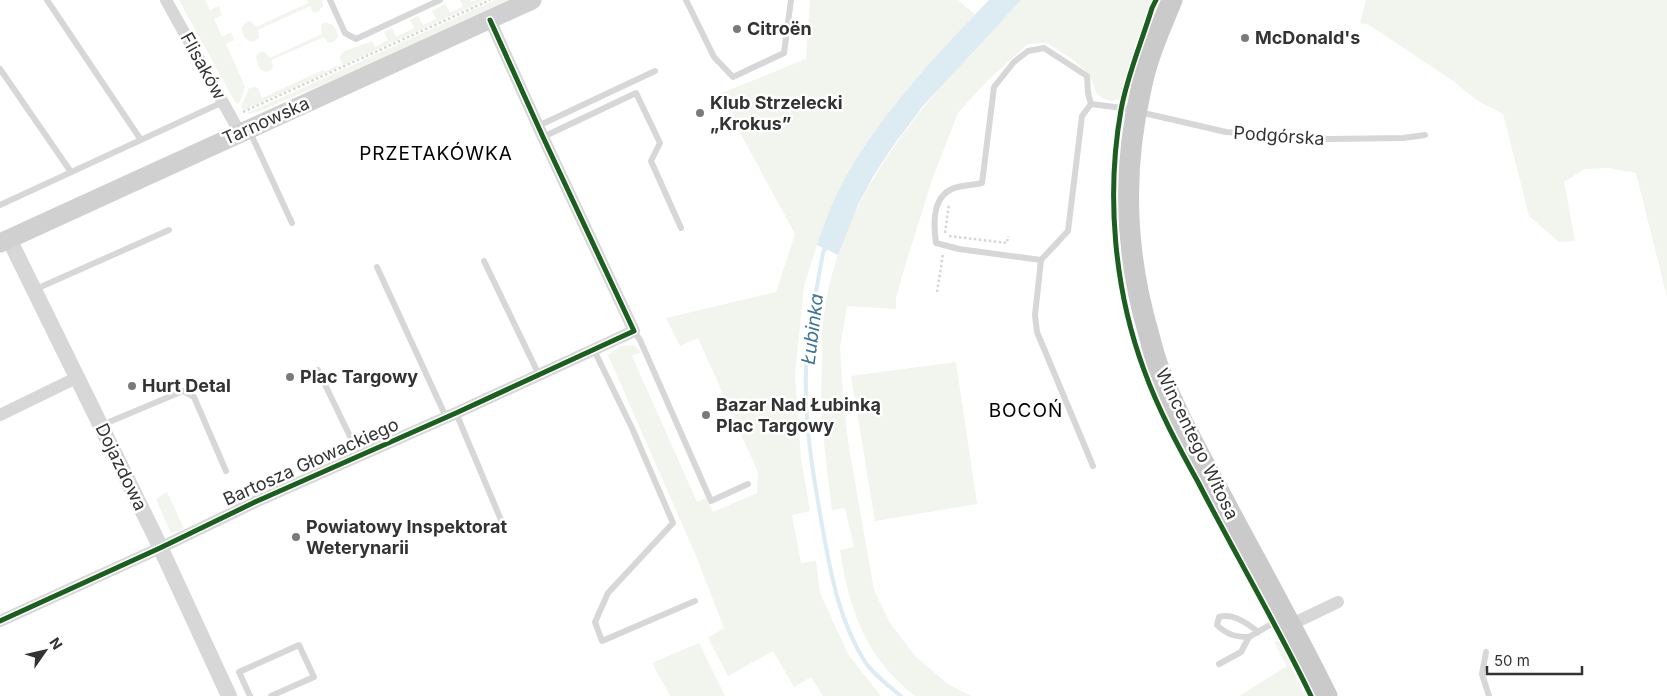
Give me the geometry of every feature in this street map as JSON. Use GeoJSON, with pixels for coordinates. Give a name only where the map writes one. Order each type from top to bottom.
{"type":"FeatureCollection","features":[{"type":"Feature","properties":{"kind":"main road","name":"Tarnowska"},"geometry":{"type":"LineString","coordinates":[[5,241],[243,125],[490,20],[532,0]]}},
{"type":"Feature","properties":{"kind":"main road","name":"Wincentego Witosa"},"geometry":{"type":"LineString","coordinates":[[1172,0],[1158,34],[1141,88],[1136,111],[1128,187],[1129,231],[1141,305],[1159,370],[1180,418],[1327,696]]}},
{"type":"Feature","properties":{"kind":"street","name":"Flisaków"},"geometry":{"type":"LineString","coordinates":[[166,0],[223,102],[243,125]]}},
{"type":"Feature","properties":{"kind":"street"},"geometry":{"type":"LineString","coordinates":[[490,20],[540,132],[634,331]]}},
{"type":"Feature","properties":{"kind":"street","name":"Dojazdowa"},"geometry":{"type":"LineString","coordinates":[[5,241],[34,289],[78,377],[229,696]]}},
{"type":"Feature","properties":{"kind":"street","name":"Bartosza Głowackiego"},"geometry":{"type":"LineString","coordinates":[[0,621],[160,548],[255,502],[634,331]]}},
{"type":"Feature","properties":{"kind":"street"},"geometry":{"type":"LineString","coordinates":[[0,415],[78,377]]}},
{"type":"Feature","properties":{"kind":"street"},"geometry":{"type":"LineString","coordinates":[[1288,621],[1338,602]]}},
{"type":"Feature","properties":{"kind":"lane"},"geometry":{"type":"LineString","coordinates":[[47,0],[141,140]]}},
{"type":"Feature","properties":{"kind":"lane"},"geometry":{"type":"LineString","coordinates":[[330,0],[345,33],[356,39],[440,0]]}},
{"type":"Feature","properties":{"kind":"lane"},"geometry":{"type":"LineString","coordinates":[[686,0],[714,57],[733,77],[784,53],[791,0]]}},
{"type":"Feature","properties":{"kind":"lane"},"geometry":{"type":"LineString","coordinates":[[1041,260],[959,249],[936,243],[934,228],[937,204],[942,194],[957,187],[982,183],[994,87],[1014,62],[1028,51],[1044,48],[1087,76],[1091,104],[1082,116],[1068,231],[1041,260],[1035,315],[1037,332],[1093,466]]}},
{"type":"Feature","properties":{"kind":"lane"},"geometry":{"type":"LineString","coordinates":[[0,69],[71,172]]}},
{"type":"Feature","properties":{"kind":"lane"},"geometry":{"type":"LineString","coordinates":[[540,132],[655,71]]}},
{"type":"Feature","properties":{"kind":"lane"},"geometry":{"type":"LineString","coordinates":[[540,132],[636,93],[660,143],[651,161],[682,228]]}},
{"type":"Feature","properties":{"kind":"lane"},"geometry":{"type":"LineString","coordinates":[[0,205],[223,102]]}},
{"type":"Feature","properties":{"kind":"lane","name":"Podgórska"},"geometry":{"type":"LineString","coordinates":[[1091,104],[1136,111],[1226,132],[1328,139],[1403,138],[1425,135]]}},
{"type":"Feature","properties":{"kind":"lane"},"geometry":{"type":"LineString","coordinates":[[243,125],[292,223]]}},
{"type":"Feature","properties":{"kind":"lane"},"geometry":{"type":"LineString","coordinates":[[34,289],[169,230]]}},
{"type":"Feature","properties":{"kind":"lane"},"geometry":{"type":"LineString","coordinates":[[484,261],[539,375]]}},
{"type":"Feature","properties":{"kind":"lane"},"geometry":{"type":"LineString","coordinates":[[377,267],[504,526]]}},
{"type":"Feature","properties":{"kind":"lane"},"geometry":{"type":"LineString","coordinates":[[634,331],[640,340],[711,501],[748,484]]}},
{"type":"Feature","properties":{"kind":"lane"},"geometry":{"type":"LineString","coordinates":[[594,350],[632,428],[673,523],[608,593],[594,622],[602,641],[695,601]]}},
{"type":"Feature","properties":{"kind":"lane"},"geometry":{"type":"LineString","coordinates":[[318,370],[359,455]]}},
{"type":"Feature","properties":{"kind":"lane"},"geometry":{"type":"LineString","coordinates":[[101,426],[183,391],[194,397],[226,471]]}},
{"type":"Feature","properties":{"kind":"lane"},"geometry":{"type":"LineString","coordinates":[[1258,632],[1248,623],[1226,615],[1219,617],[1218,625],[1224,631],[1236,637],[1249,637],[1288,621]]}},
{"type":"Feature","properties":{"kind":"lane"},"geometry":{"type":"LineString","coordinates":[[1219,664],[1242,652],[1249,637]]}},
{"type":"Feature","properties":{"kind":"lane"},"geometry":{"type":"LineString","coordinates":[[250,696],[239,672],[299,645],[314,676],[271,696]]}},
{"type":"Feature","properties":{"kind":"lane"},"geometry":{"type":"LineString","coordinates":[[1486,652],[1482,674],[1489,696]]}},
{"type":"Feature","properties":{"kind":"path"},"geometry":{"type":"LineString","coordinates":[[243,125],[490,0]]}},
{"type":"Feature","properties":{"kind":"path"},"geometry":{"type":"LineString","coordinates":[[945,235],[1007,243],[1008,236]]}},
{"type":"Feature","properties":{"kind":"shaded area"},"geometry":{"type":"Polygon","coordinates":[[[179,0],[205,0],[210,10],[219,6],[222,15],[214,19],[222,37],[231,32],[234,40],[226,44],[245,87],[239,104],[235,102],[179,0]]]}},
{"type":"Feature","properties":{"kind":"shaded area"},"geometry":{"type":"Polygon","coordinates":[[[307,0],[323,0],[323,6],[318,12],[313,13],[310,6],[258,30],[259,38],[253,42],[244,37],[242,27],[246,22],[250,21],[256,27],[308,3],[307,0]]]}},
{"type":"Feature","properties":{"kind":"shaded area"},"geometry":{"type":"Polygon","coordinates":[[[460,0],[470,0],[471,2],[485,0],[343,65],[340,58],[342,52],[372,41],[375,47],[388,40],[384,32],[392,28],[396,37],[414,28],[410,20],[418,16],[423,25],[436,19],[432,11],[445,4],[450,13],[463,6],[460,0]]]}},
{"type":"Feature","properties":{"kind":"shaded area"},"geometry":{"type":"Polygon","coordinates":[[[495,0],[508,0],[338,78],[257,112],[245,114],[495,0]]]}},
{"type":"Feature","properties":{"kind":"shaded area"},"geometry":{"type":"Polygon","coordinates":[[[810,0],[958,0],[975,14],[895,104],[848,172],[834,201],[817,245],[804,286],[795,374],[801,459],[810,511],[792,515],[801,563],[816,561],[820,593],[848,654],[881,696],[823,696],[811,677],[794,687],[773,651],[728,676],[708,638],[724,628],[696,556],[608,355],[620,346],[634,345],[641,352],[632,356],[697,502],[706,498],[713,512],[757,493],[758,472],[698,338],[680,346],[666,318],[776,292],[795,234],[719,94],[806,59],[810,0]]]}},
{"type":"Feature","properties":{"kind":"shaded area"},"geometry":{"type":"Polygon","coordinates":[[[989,0],[1021,0],[923,106],[893,146],[874,175],[858,205],[838,255],[817,245],[831,207],[844,180],[879,125],[932,61],[989,0]]]}},
{"type":"Feature","properties":{"kind":"shaded area"},"geometry":{"type":"Polygon","coordinates":[[[1021,0],[1152,0],[1132,55],[1120,99],[1111,101],[1097,94],[1089,74],[1072,59],[1047,43],[1028,44],[987,81],[958,113],[933,177],[896,298],[896,309],[847,306],[840,348],[843,396],[848,442],[874,590],[890,623],[916,657],[948,684],[971,696],[915,696],[884,666],[872,649],[862,631],[849,593],[840,550],[854,547],[845,508],[832,510],[824,441],[821,395],[823,322],[832,274],[848,229],[869,186],[895,146],[924,107],[955,70],[1021,0]]]}},
{"type":"Feature","properties":{"kind":"shaded area"},"geometry":{"type":"Polygon","coordinates":[[[1366,0],[1667,0],[1667,297],[1636,173],[1608,168],[1585,169],[1564,182],[1575,241],[1559,242],[1529,216],[1503,114],[1478,101],[1453,81],[1369,25],[1360,23],[1366,0]]]}},
{"type":"Feature","properties":{"kind":"shaded area"},"geometry":{"type":"Polygon","coordinates":[[[325,22],[333,25],[337,31],[338,37],[333,42],[328,43],[324,37],[271,60],[273,65],[271,70],[266,72],[260,69],[256,58],[259,53],[265,52],[270,58],[322,34],[321,25],[325,22]]]}},
{"type":"Feature","properties":{"kind":"shaded area"},"geometry":{"type":"Polygon","coordinates":[[[337,65],[337,68],[244,110],[241,107],[249,88],[258,88],[262,98],[323,70],[325,72],[337,65]]]}},
{"type":"Feature","properties":{"kind":"shaded area"},"geometry":{"type":"Polygon","coordinates":[[[956,362],[977,504],[875,521],[851,376],[956,362]]]}},
{"type":"Feature","properties":{"kind":"shaded area"},"geometry":{"type":"Polygon","coordinates":[[[167,492],[184,529],[171,533],[156,499],[167,492]]]}},
{"type":"Feature","properties":{"kind":"shaded area"},"geometry":{"type":"Polygon","coordinates":[[[1279,640],[1305,696],[1239,696],[1287,666],[1274,642],[1279,640]]]}},
{"type":"Feature","properties":{"kind":"shaded area"},"geometry":{"type":"Polygon","coordinates":[[[699,643],[725,696],[670,696],[652,663],[699,643]]]}},
{"type":"Feature","properties":{"kind":"waterway","name":"Łubinka"},"geometry":{"type":"LineString","coordinates":[[826,245],[813,312],[806,370],[806,409],[815,487],[832,578],[848,629],[865,662],[901,696]]}},
{"type":"Feature","properties":{"kind":"cycle path"},"geometry":{"type":"LineString","coordinates":[[1156,0],[1127,84],[1116,142],[1114,208],[1116,241],[1126,307],[1144,370],[1162,413],[1311,696]]}},
{"type":"Feature","properties":{"kind":"cycle path"},"geometry":{"type":"LineString","coordinates":[[0,621],[160,548],[255,502],[456,413],[634,331],[490,20]]}},
{"type":"Feature","properties":{"kind":"place","name":"Citroën"},"geometry":{"type":"Point","coordinates":[737,29]}},
{"type":"Feature","properties":{"kind":"place","name":"McDonald's"},"geometry":{"type":"Point","coordinates":[1245,38]}},
{"type":"Feature","properties":{"kind":"place","name":"Klub Strzelecki „Krokus”"},"geometry":{"type":"Point","coordinates":[700,113]}},
{"type":"Feature","properties":{"kind":"place","name":"Plac Targowy"},"geometry":{"type":"Point","coordinates":[290,377]}},
{"type":"Feature","properties":{"kind":"place","name":"Hurt Detal"},"geometry":{"type":"Point","coordinates":[132,386]}},
{"type":"Feature","properties":{"kind":"place","name":"Bazar Nad Łubinką Plac Targowy"},"geometry":{"type":"Point","coordinates":[706,415]}},
{"type":"Feature","properties":{"kind":"place","name":"Powiatowy Inspektorat Weterynarii"},"geometry":{"type":"Point","coordinates":[296,537]}},
{"type":"Feature","properties":{"kind":"district","name":"PRZETAKÓWKA"},"geometry":{"type":"Point","coordinates":[436,153]}},
{"type":"Feature","properties":{"kind":"district","name":"BOCOŃ"},"geometry":{"type":"Point","coordinates":[1026,410]}}]}
